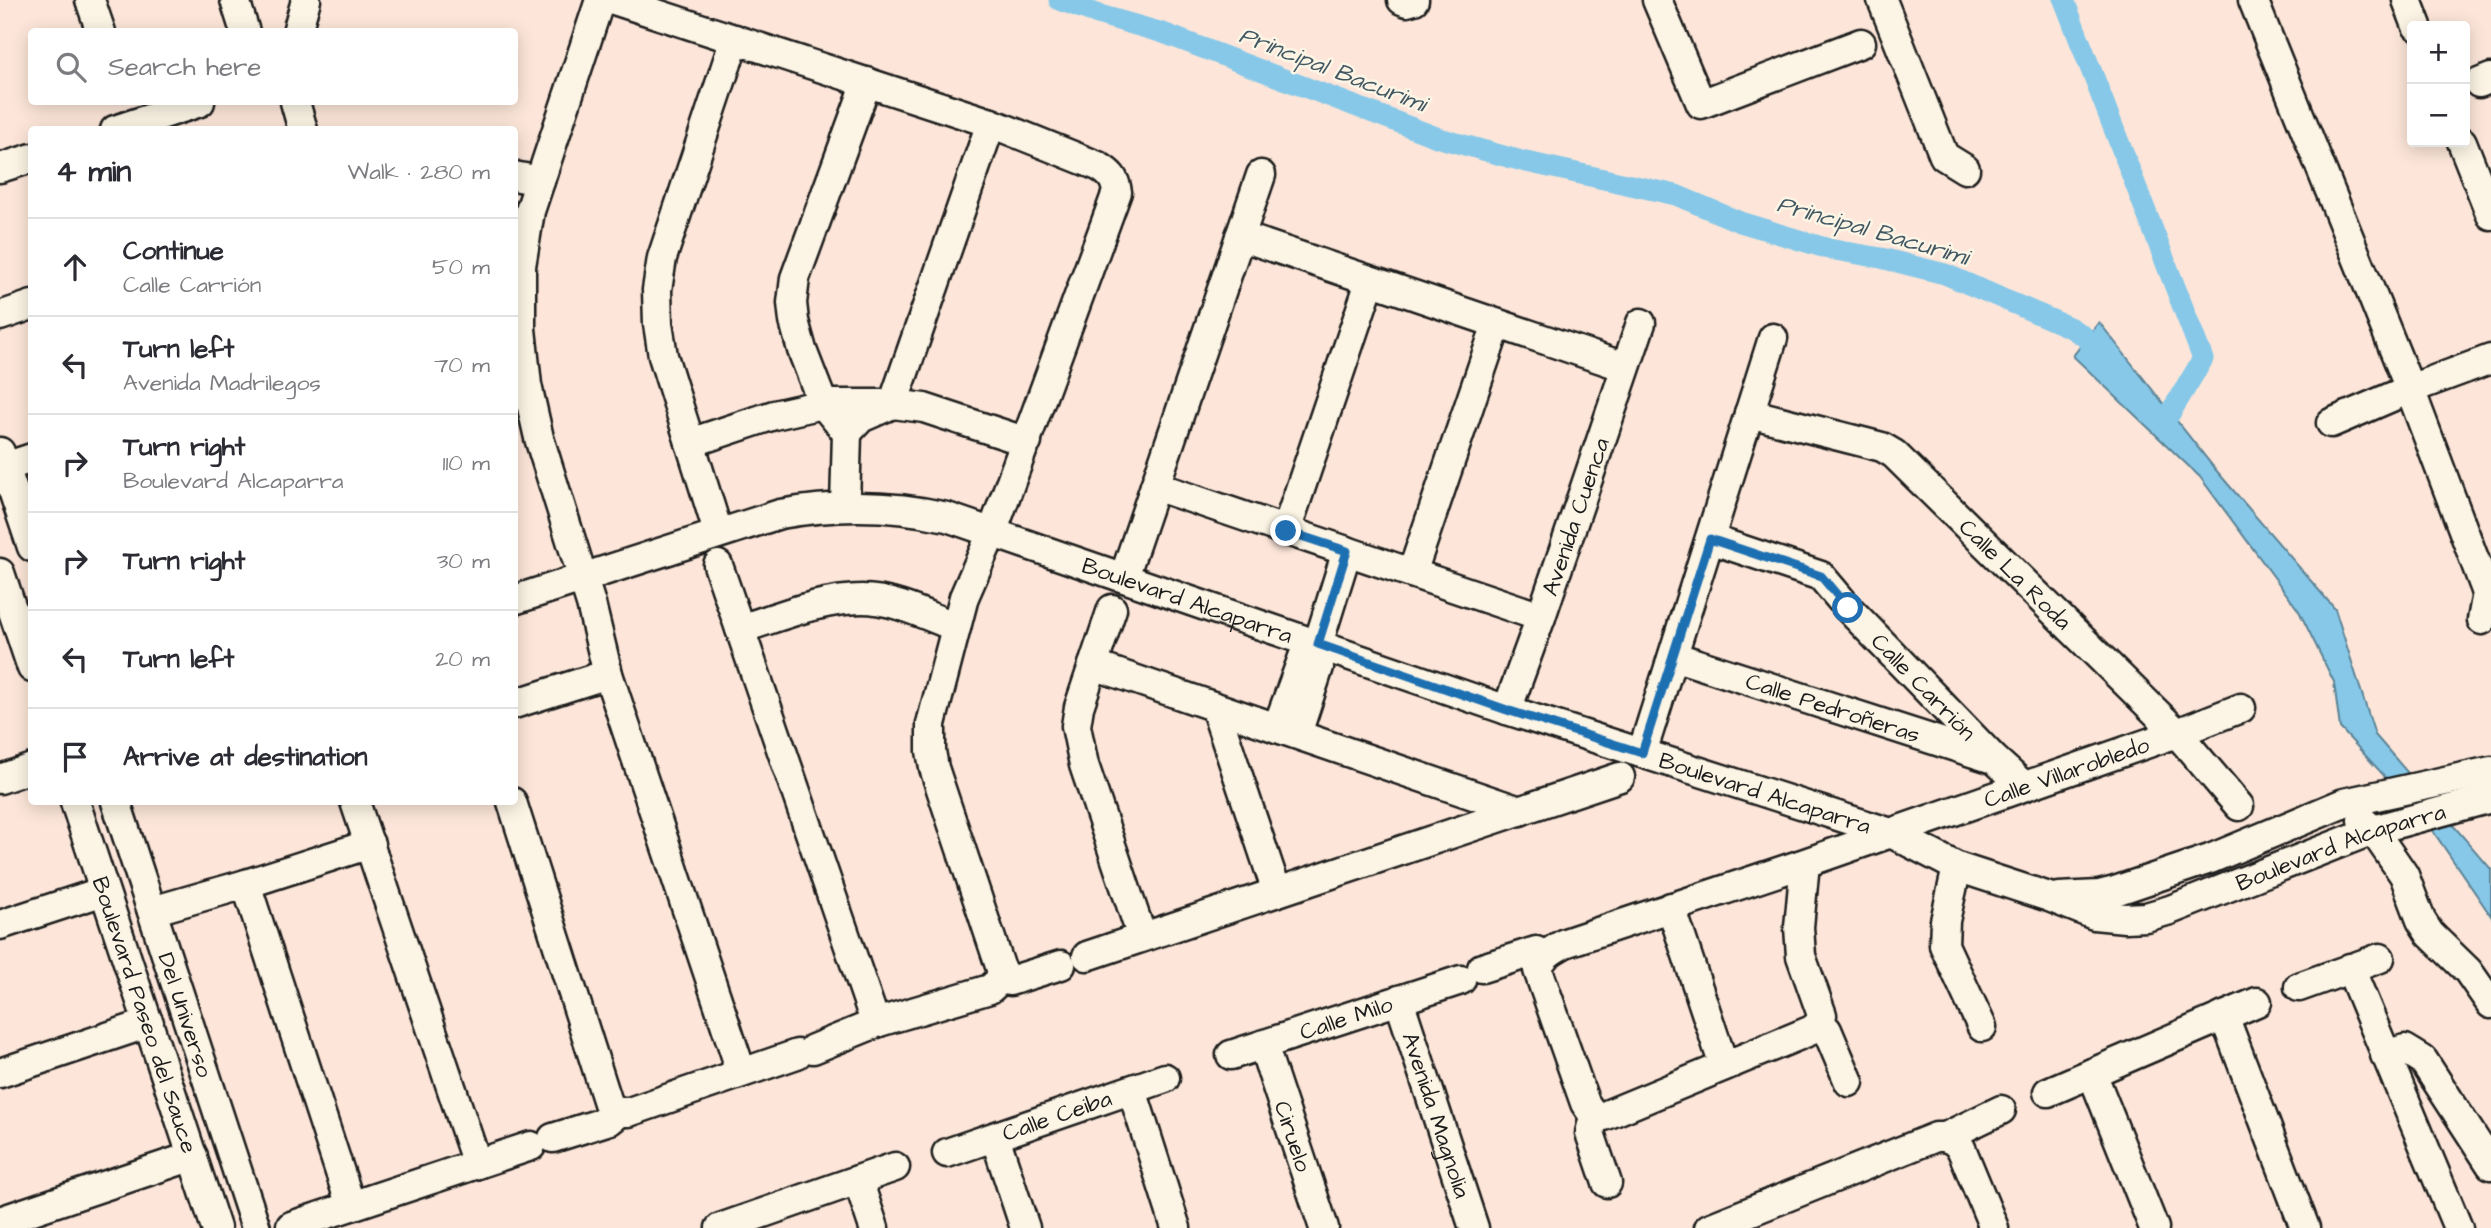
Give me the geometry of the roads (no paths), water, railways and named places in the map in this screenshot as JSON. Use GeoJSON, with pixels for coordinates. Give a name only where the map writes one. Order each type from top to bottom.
{"type":"FeatureCollection","features":[{"type":"Feature","properties":{"kind":"street"},"geometry":{"type":"LineString","coordinates":[[90,0],[100,28]]}},
{"type":"Feature","properties":{"kind":"street"},"geometry":{"type":"LineString","coordinates":[[235,0],[245,28]]}},
{"type":"Feature","properties":{"kind":"street"},"geometry":{"type":"LineString","coordinates":[[298,28],[306,0]]}},
{"type":"Feature","properties":{"kind":"street"},"geometry":{"type":"LineString","coordinates":[[600,0],[527,178],[530,211],[521,267],[521,329],[527,385],[539,438],[591,604],[608,674],[737,1059],[736,1074]]}},
{"type":"Feature","properties":{"kind":"street"},"geometry":{"type":"LineString","coordinates":[[513,805],[609,1106],[620,1112],[629,1112],[805,1051],[879,1022],[990,989],[1001,979],[1001,969],[931,751],[930,724],[964,597],[1027,442],[1118,192],[1116,181],[1109,172],[1098,166],[991,123],[614,0]]}},
{"type":"Feature","properties":{"kind":"street"},"geometry":{"type":"LineString","coordinates":[[1402,0],[1413,0]]}},
{"type":"Feature","properties":{"kind":"street"},"geometry":{"type":"LineString","coordinates":[[1657,0],[1701,104],[1861,43]]}},
{"type":"Feature","properties":{"kind":"street"},"geometry":{"type":"LineString","coordinates":[[1882,0],[1944,156],[1965,169]]}},
{"type":"Feature","properties":{"kind":"street"},"geometry":{"type":"LineString","coordinates":[[2253,0],[2410,389],[2487,593],[2482,620]]}},
{"type":"Feature","properties":{"kind":"street"},"geometry":{"type":"LineString","coordinates":[[2407,0],[2415,21]]}},
{"type":"Feature","properties":{"kind":"street"},"geometry":{"type":"LineString","coordinates":[[718,532],[663,356],[657,290],[662,258],[735,39]]}},
{"type":"Feature","properties":{"kind":"street"},"geometry":{"type":"LineString","coordinates":[[845,506],[847,433],[823,404],[802,351],[792,303],[795,278],[867,82]]}},
{"type":"Feature","properties":{"kind":"street"},"geometry":{"type":"LineString","coordinates":[[125,118],[186,105]]}},
{"type":"Feature","properties":{"kind":"street"},"geometry":{"type":"LineString","coordinates":[[296,105],[302,126]]}},
{"type":"Feature","properties":{"kind":"street"},"geometry":{"type":"LineString","coordinates":[[847,433],[862,418],[893,404],[991,123]]}},
{"type":"Feature","properties":{"kind":"street"},"geometry":{"type":"LineString","coordinates":[[2464,147],[2491,215]]}},
{"type":"Feature","properties":{"kind":"street"},"geometry":{"type":"LineString","coordinates":[[0,168],[28,159]]}},
{"type":"Feature","properties":{"kind":"street"},"geometry":{"type":"LineString","coordinates":[[1124,577],[1261,175]]}},
{"type":"Feature","properties":{"kind":"street"},"geometry":{"type":"LineString","coordinates":[[1240,236],[1625,367]]}},
{"type":"Feature","properties":{"kind":"street"},"geometry":{"type":"LineString","coordinates":[[1286,531],[1370,282]]}},
{"type":"Feature","properties":{"kind":"street"},"geometry":{"type":"LineString","coordinates":[[0,316],[28,306]]}},
{"type":"Feature","properties":{"kind":"street","name":"Avenida Cuenca"},"geometry":{"type":"LineString","coordinates":[[1507,710],[1641,323]]}},
{"type":"Feature","properties":{"kind":"street"},"geometry":{"type":"LineString","coordinates":[[1412,573],[1497,324]]}},
{"type":"Feature","properties":{"kind":"street"},"geometry":{"type":"LineString","coordinates":[[1642,753],[1773,338]]}},
{"type":"Feature","properties":{"kind":"street"},"geometry":{"type":"LineString","coordinates":[[2331,423],[2410,389],[2484,362]]}},
{"type":"Feature","properties":{"kind":"street"},"geometry":{"type":"LineString","coordinates":[[690,443],[774,415],[823,404],[893,404],[924,408],[1027,442]]}},
{"type":"Feature","properties":{"kind":"street","name":"Calle La Roda"},"geometry":{"type":"LineString","coordinates":[[1749,413],[1882,447],[1894,454],[1922,478],[2177,733],[2239,806]]}},
{"type":"Feature","properties":{"kind":"street"},"geometry":{"type":"LineString","coordinates":[[28,458],[2,460],[28,535]]}},
{"type":"Feature","properties":{"kind":"street"},"geometry":{"type":"LineString","coordinates":[[1155,486],[1541,617]]}},
{"type":"Feature","properties":{"kind":"street","name":"Boulevard Alcaparra"},"geometry":{"type":"LineString","coordinates":[[518,599],[780,514],[810,508],[845,506],[911,509],[947,517],[1507,710],[1891,832],[1957,867],[2049,897],[2094,915],[2146,917],[2170,910],[2381,828],[2481,801]]}},
{"type":"Feature","properties":{"kind":"street","name":"Calle Carrión"},"geometry":{"type":"LineString","coordinates":[[1710,539],[1821,576],[1848,608],[1994,759],[2024,786]]}},
{"type":"Feature","properties":{"kind":"street"},"geometry":{"type":"LineString","coordinates":[[1287,731],[1347,551]]}},
{"type":"Feature","properties":{"kind":"street"},"geometry":{"type":"LineString","coordinates":[[718,565],[872,1013],[879,1022]]}},
{"type":"Feature","properties":{"kind":"street"},"geometry":{"type":"LineString","coordinates":[[0,573],[7,619],[28,660]]}},
{"type":"Feature","properties":{"kind":"street"},"geometry":{"type":"LineString","coordinates":[[740,629],[822,604],[863,599],[905,607],[956,627]]}},
{"type":"Feature","properties":{"kind":"street"},"geometry":{"type":"LineString","coordinates":[[1112,609],[1079,706],[1076,726],[1084,765],[1142,937]]}},
{"type":"Feature","properties":{"kind":"street","name":"Calle Pedroñeras"},"geometry":{"type":"LineString","coordinates":[[1673,656],[1994,759]]}},
{"type":"Feature","properties":{"kind":"street"},"geometry":{"type":"LineString","coordinates":[[1093,665],[1520,811]]}},
{"type":"Feature","properties":{"kind":"street"},"geometry":{"type":"LineString","coordinates":[[518,703],[608,674]]}},
{"type":"Feature","properties":{"kind":"street"},"geometry":{"type":"LineString","coordinates":[[1215,707],[1277,892]]}},
{"type":"Feature","properties":{"kind":"street","name":"Calle Villarobledo"},"geometry":{"type":"LineString","coordinates":[[1545,955],[1564,943],[1805,863],[2177,733],[2241,708]]}},
{"type":"Feature","properties":{"kind":"street"},"geometry":{"type":"LineString","coordinates":[[0,760],[28,751]]}},
{"type":"Feature","properties":{"kind":"street"},"geometry":{"type":"LineString","coordinates":[[0,779],[28,769]]}},
{"type":"Feature","properties":{"kind":"street","name":"Boulevard Alcaparra"},"geometry":{"type":"LineString","coordinates":[[2049,897],[2099,895],[2115,891],[2210,859],[2354,801],[2491,771]]}},
{"type":"Feature","properties":{"kind":"street"},"geometry":{"type":"LineString","coordinates":[[1087,956],[1620,777]]}},
{"type":"Feature","properties":{"kind":"street"},"geometry":{"type":"LineString","coordinates":[[2354,801],[2381,828],[2404,875],[2421,920],[2430,934],[2468,971],[2491,1004]]}},
{"type":"Feature","properties":{"kind":"street","name":"Boulevard Paseo del Sauce"},"geometry":{"type":"LineString","coordinates":[[76,805],[216,1228]]}},
{"type":"Feature","properties":{"kind":"street","name":"Del Universo"},"geometry":{"type":"LineString","coordinates":[[117,805],[256,1228]]}},
{"type":"Feature","properties":{"kind":"street"},"geometry":{"type":"LineString","coordinates":[[356,805],[477,1164]]}},
{"type":"Feature","properties":{"kind":"street"},"geometry":{"type":"LineString","coordinates":[[152,911],[370,844]]}},
{"type":"Feature","properties":{"kind":"street"},"geometry":{"type":"LineString","coordinates":[[1545,955],[1538,970],[1585,1103],[1594,1115],[1604,1116],[1812,1030],[1819,1024],[1822,1015],[1801,956],[1799,927],[1805,863]]}},
{"type":"Feature","properties":{"kind":"street"},"geometry":{"type":"LineString","coordinates":[[1957,867],[1945,921],[1944,945],[1982,1027]]}},
{"type":"Feature","properties":{"kind":"street"},"geometry":{"type":"LineString","coordinates":[[246,884],[351,1206]]}},
{"type":"Feature","properties":{"kind":"street"},"geometry":{"type":"LineString","coordinates":[[0,925],[104,891]]}},
{"type":"Feature","properties":{"kind":"street"},"geometry":{"type":"LineString","coordinates":[[1671,907],[1724,1066]]}},
{"type":"Feature","properties":{"kind":"street","name":"Calle Milo"},"geometry":{"type":"LineString","coordinates":[[1231,1055],[1399,1000],[1536,951],[1545,955]]}},
{"type":"Feature","properties":{"kind":"street"},"geometry":{"type":"LineString","coordinates":[[2299,987],[2381,958]]}},
{"type":"Feature","properties":{"kind":"street"},"geometry":{"type":"LineString","coordinates":[[1001,979],[1010,981],[1061,965]]}},
{"type":"Feature","properties":{"kind":"street"},"geometry":{"type":"LineString","coordinates":[[2350,968],[2458,1228]]}},
{"type":"Feature","properties":{"kind":"street","name":"Avenida Magnolia"},"geometry":{"type":"LineString","coordinates":[[1399,1000],[1474,1228]]}},
{"type":"Feature","properties":{"kind":"street"},"geometry":{"type":"LineString","coordinates":[[2048,1091],[2257,1002]]}},
{"type":"Feature","properties":{"kind":"street"},"geometry":{"type":"LineString","coordinates":[[2224,1016],[2305,1228]]}},
{"type":"Feature","properties":{"kind":"street"},"geometry":{"type":"LineString","coordinates":[[0,1073],[149,1023]]}},
{"type":"Feature","properties":{"kind":"street"},"geometry":{"type":"LineString","coordinates":[[1819,1024],[1828,1030],[1849,1082]]}},
{"type":"Feature","properties":{"kind":"street","name":"Ciruelo"},"geometry":{"type":"LineString","coordinates":[[1263,1045],[1324,1228]]}},
{"type":"Feature","properties":{"kind":"street"},"geometry":{"type":"LineString","coordinates":[[2385,1055],[2405,1049],[2423,1060],[2491,1165]]}},
{"type":"Feature","properties":{"kind":"street"},"geometry":{"type":"LineString","coordinates":[[2092,1073],[2154,1228]]}},
{"type":"Feature","properties":{"kind":"street","name":"Calle Ceiba"},"geometry":{"type":"LineString","coordinates":[[947,1153],[1165,1078]]}},
{"type":"Feature","properties":{"kind":"street"},"geometry":{"type":"LineString","coordinates":[[1132,1090],[1176,1228]]}},
{"type":"Feature","properties":{"kind":"street"},"geometry":{"type":"LineString","coordinates":[[1709,1228],[1936,1138],[1945,1137],[2001,1110]]}},
{"type":"Feature","properties":{"kind":"street"},"geometry":{"type":"LineString","coordinates":[[292,1226],[610,1120],[620,1112]]}},
{"type":"Feature","properties":{"kind":"street"},"geometry":{"type":"LineString","coordinates":[[1594,1115],[1590,1133],[1607,1183]]}},
{"type":"Feature","properties":{"kind":"street"},"geometry":{"type":"LineString","coordinates":[[995,1137],[1025,1228]]}},
{"type":"Feature","properties":{"kind":"street"},"geometry":{"type":"LineString","coordinates":[[1945,1137],[1954,1140],[1961,1148],[1994,1228]]}},
{"type":"Feature","properties":{"kind":"street"},"geometry":{"type":"LineString","coordinates":[[0,1221],[193,1156]]}},
{"type":"Feature","properties":{"kind":"street"},"geometry":{"type":"LineString","coordinates":[[728,1227],[895,1167]]}},
{"type":"Feature","properties":{"kind":"street"},"geometry":{"type":"LineString","coordinates":[[858,1180],[874,1228]]}},
{"type":"Feature","properties":{"kind":"water"},"geometry":{"type":"Polygon","coordinates":[[[2099,322],[2215,469],[2335,609],[2375,735],[2491,869],[2491,916],[2426,821],[2340,728],[2334,682],[2299,611],[2200,477],[2073,356],[2099,322]]]}},
{"type":"Feature","properties":{"kind":"waterway","name":"Principal Bacurimi"},"geometry":{"type":"LineString","coordinates":[[1059,0],[1163,33],[1439,138],[1522,161],[1676,195],[1740,222],[1829,249],[1881,258],[1945,274],[2071,328],[2085,337],[2103,362]]}},
{"type":"Feature","properties":{"kind":"waterway"},"geometry":{"type":"LineString","coordinates":[[2064,0],[2203,359],[2163,425]]}}]}
